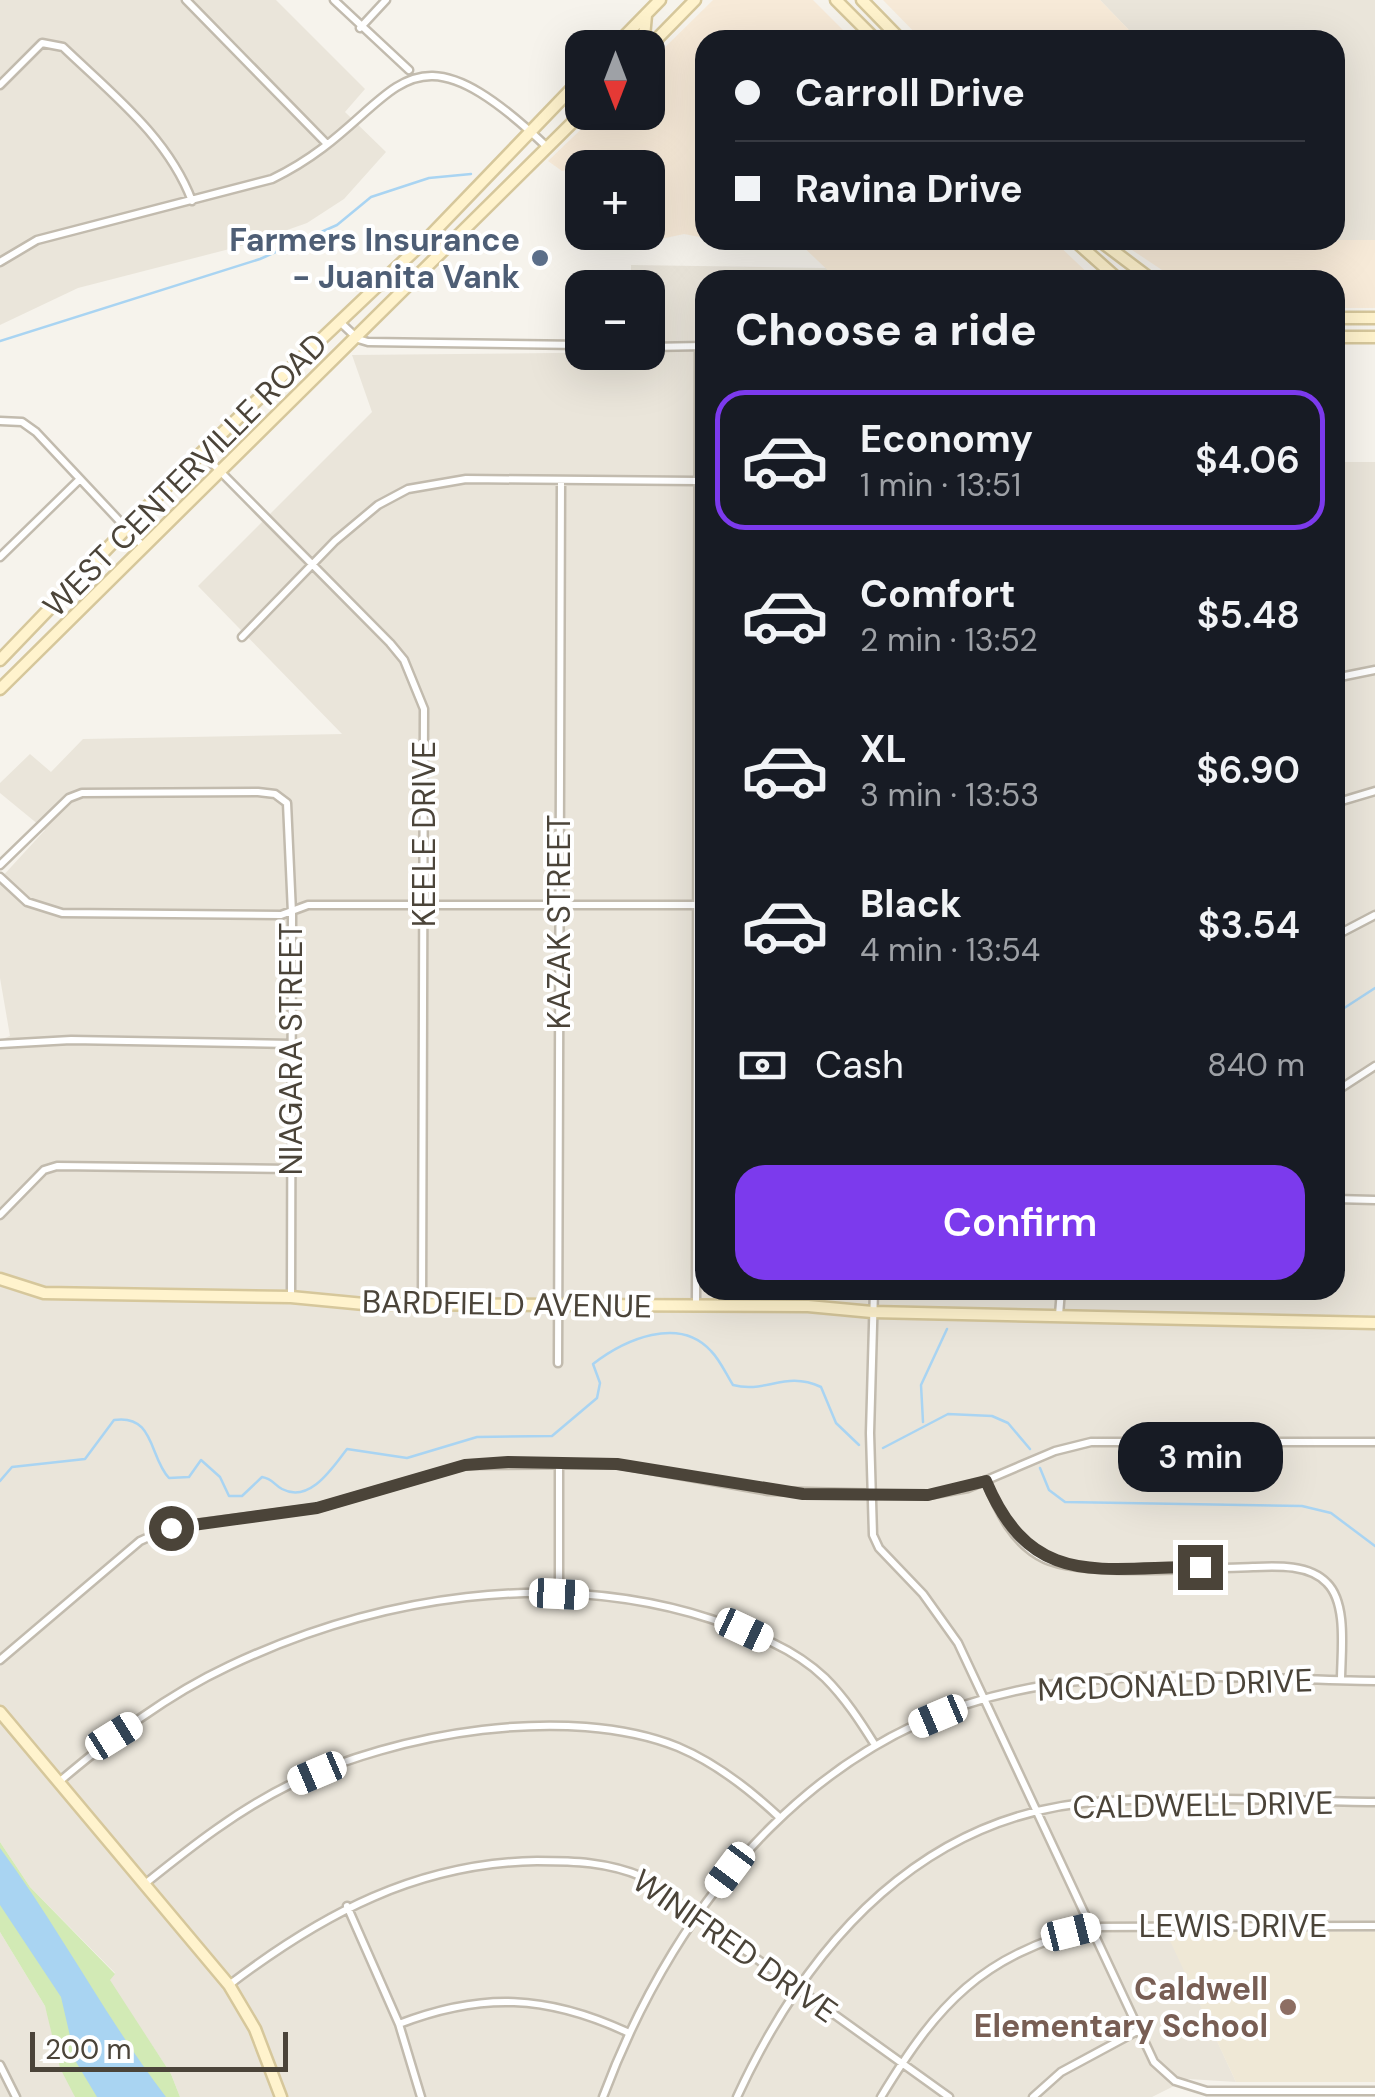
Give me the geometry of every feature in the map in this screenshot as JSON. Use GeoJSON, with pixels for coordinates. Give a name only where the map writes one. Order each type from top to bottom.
{"type":"FeatureCollection","features":[{"type":"Feature","properties":{"kind":"main road"},"geometry":{"type":"LineString","coordinates":[[630,30],[660,0]]}},
{"type":"Feature","properties":{"kind":"main road"},"geometry":{"type":"LineString","coordinates":[[664,30],[695,0]]}},
{"type":"Feature","properties":{"kind":"main road"},"geometry":{"type":"LineString","coordinates":[[836,0],[866,30]]}},
{"type":"Feature","properties":{"kind":"main road"},"geometry":{"type":"LineString","coordinates":[[862,0],[891,30]]}},
{"type":"Feature","properties":{"kind":"main road"},"geometry":{"type":"LineString","coordinates":[[646,14],[646,30]]}},
{"type":"Feature","properties":{"kind":"main road","name":"WEST CENTERVILLE ROAD"},"geometry":{"type":"LineString","coordinates":[[0,660],[200,452],[430,236],[565,96]]}},
{"type":"Feature","properties":{"kind":"main road","name":"WEST CENTERVILLE ROAD"},"geometry":{"type":"LineString","coordinates":[[0,689],[358,339],[565,130]]}},
{"type":"Feature","properties":{"kind":"main road"},"geometry":{"type":"LineString","coordinates":[[430,236],[444,249]]}},
{"type":"Feature","properties":{"kind":"main road"},"geometry":{"type":"LineString","coordinates":[[1085,250],[1108,270]]}},
{"type":"Feature","properties":{"kind":"main road"},"geometry":{"type":"LineString","coordinates":[[1113,250],[1139,270]]}},
{"type":"Feature","properties":{"kind":"main road"},"geometry":{"type":"LineString","coordinates":[[1345,318],[1375,318]]}},
{"type":"Feature","properties":{"kind":"main road"},"geometry":{"type":"LineString","coordinates":[[1345,337],[1375,337]]}},
{"type":"Feature","properties":{"kind":"main road","name":"BARDFIELD AVENUE"},"geometry":{"type":"LineString","coordinates":[[0,1280],[44,1292],[291,1297],[364,1304],[696,1305],[1375,1323]]}},
{"type":"Feature","properties":{"kind":"main road"},"geometry":{"type":"LineString","coordinates":[[0,1712],[230,1985],[255,2030],[281,2097]]}},
{"type":"Feature","properties":{"kind":"street"},"geometry":{"type":"LineString","coordinates":[[186,0],[326,143]]}},
{"type":"Feature","properties":{"kind":"street"},"geometry":{"type":"LineString","coordinates":[[334,0],[408,70]]}},
{"type":"Feature","properties":{"kind":"street"},"geometry":{"type":"LineString","coordinates":[[360,28],[386,0]]}},
{"type":"Feature","properties":{"kind":"street"},"geometry":{"type":"LineString","coordinates":[[0,85],[42,43],[63,47],[158,140],[174,160],[192,202]]}},
{"type":"Feature","properties":{"kind":"street"},"geometry":{"type":"LineString","coordinates":[[0,262],[37,240],[272,179],[302,165],[386,82],[408,70],[432,67],[464,72]]}},
{"type":"Feature","properties":{"kind":"street"},"geometry":{"type":"LineString","coordinates":[[486,84],[547,147]]}},
{"type":"Feature","properties":{"kind":"street"},"geometry":{"type":"LineString","coordinates":[[340,322],[358,339],[565,345]]}},
{"type":"Feature","properties":{"kind":"street"},"geometry":{"type":"LineString","coordinates":[[665,347],[695,346]]}},
{"type":"Feature","properties":{"kind":"street"},"geometry":{"type":"LineString","coordinates":[[0,421],[22,422],[142,546]]}},
{"type":"Feature","properties":{"kind":"street","name":"KEELE DRIVE"},"geometry":{"type":"LineString","coordinates":[[200,452],[404,660],[424,708],[422,1303]]}},
{"type":"Feature","properties":{"kind":"street"},"geometry":{"type":"LineString","coordinates":[[0,557],[80,479]]}},
{"type":"Feature","properties":{"kind":"street"},"geometry":{"type":"LineString","coordinates":[[242,636],[378,506],[408,489],[466,479],[695,481]]}},
{"type":"Feature","properties":{"kind":"street","name":"KAZAK STREET"},"geometry":{"type":"LineString","coordinates":[[558,1363],[561,480]]}},
{"type":"Feature","properties":{"kind":"street"},"geometry":{"type":"LineString","coordinates":[[1345,676],[1375,670]]}},
{"type":"Feature","properties":{"kind":"street"},"geometry":{"type":"LineString","coordinates":[[1345,799],[1375,791]]}},
{"type":"Feature","properties":{"kind":"street","name":"NIAGARA STREET"},"geometry":{"type":"LineString","coordinates":[[0,864],[69,798],[82,793],[258,792],[275,794],[287,803],[292,913],[291,1297]]}},
{"type":"Feature","properties":{"kind":"street"},"geometry":{"type":"LineString","coordinates":[[0,877],[27,902],[62,913],[292,913],[308,905],[423,903],[695,905]]}},
{"type":"Feature","properties":{"kind":"street"},"geometry":{"type":"LineString","coordinates":[[1345,930],[1375,914]]}},
{"type":"Feature","properties":{"kind":"street"},"geometry":{"type":"LineString","coordinates":[[0,1044],[71,1040],[291,1044]]}},
{"type":"Feature","properties":{"kind":"street"},"geometry":{"type":"LineString","coordinates":[[1345,1086],[1375,1066]]}},
{"type":"Feature","properties":{"kind":"street"},"geometry":{"type":"LineString","coordinates":[[0,1215],[44,1170],[57,1166],[291,1169]]}},
{"type":"Feature","properties":{"kind":"street"},"geometry":{"type":"LineString","coordinates":[[1345,1199],[1375,1200]]}},
{"type":"Feature","properties":{"kind":"street"},"geometry":{"type":"LineString","coordinates":[[696,1300],[696,1305]]}},
{"type":"Feature","properties":{"kind":"street"},"geometry":{"type":"LineString","coordinates":[[873,1300],[871,1524],[879,1548],[923,1594],[958,1643],[1138,2031],[1164,2073],[1191,2088],[1207,2090],[1375,2091]]}},
{"type":"Feature","properties":{"kind":"street"},"geometry":{"type":"LineString","coordinates":[[1059,1315],[1060,1300]]}},
{"type":"Feature","properties":{"kind":"street"},"geometry":{"type":"LineString","coordinates":[[0,1660],[140,1542],[171,1528],[317,1508],[465,1465],[559,1462],[658,1469],[768,1491],[871,1495],[950,1493],[1055,1451],[1091,1442],[1375,1442]]}},
{"type":"Feature","properties":{"kind":"street"},"geometry":{"type":"LineString","coordinates":[[559,1462],[559,1594]]}},
{"type":"Feature","properties":{"kind":"street"},"geometry":{"type":"LineString","coordinates":[[986,1481],[1004,1522],[1020,1542],[1047,1560],[1101,1567],[1288,1566],[1326,1582],[1337,1600],[1341,1680]]}},
{"type":"Feature","properties":{"kind":"street"},"geometry":{"type":"LineString","coordinates":[[60,1781],[112,1737],[190,1688],[271,1647],[396,1608],[482,1596],[559,1594],[655,1601],[744,1630],[786,1650],[822,1676],[852,1707],[875,1745]]}},
{"type":"Feature","properties":{"kind":"street","name":"MCDONALD DRIVE"},"geometry":{"type":"LineString","coordinates":[[603,2097],[628,2032],[696,1914],[778,1816],[835,1770],[875,1745],[984,1699],[1081,1681],[1375,1680]]}},
{"type":"Feature","properties":{"kind":"street"},"geometry":{"type":"LineString","coordinates":[[146,1883],[223,1824],[293,1783],[365,1755],[454,1734],[561,1728],[650,1738],[718,1768],[778,1816]]}},
{"type":"Feature","properties":{"kind":"street","name":"CALDWELL DRIVE"},"geometry":{"type":"LineString","coordinates":[[738,2097],[764,2040],[798,1988],[867,1903],[908,1868],[975,1831],[1038,1812],[1106,1800],[1375,1802]]}},
{"type":"Feature","properties":{"kind":"street","name":"WINIFRED DRIVE"},"geometry":{"type":"LineString","coordinates":[[230,1985],[296,1935],[347,1906],[442,1872],[500,1862],[576,1861],[643,1877],[949,2097]]}},
{"type":"Feature","properties":{"kind":"street"},"geometry":{"type":"LineString","coordinates":[[347,1906],[399,2024],[421,2097]]}},
{"type":"Feature","properties":{"kind":"street","name":"LEWIS DRIVE"},"geometry":{"type":"LineString","coordinates":[[881,2097],[931,2020],[982,1972],[1025,1948],[1091,1928],[1375,1926]]}},
{"type":"Feature","properties":{"kind":"street"},"geometry":{"type":"LineString","coordinates":[[399,2024],[472,2002],[502,2001],[562,2006],[628,2032]]}},
{"type":"Feature","properties":{"kind":"street"},"geometry":{"type":"LineString","coordinates":[[1034,2097],[1084,2058],[1138,2031]]}},
{"type":"Feature","properties":{"kind":"street"},"geometry":{"type":"LineString","coordinates":[[0,2066],[16,2097]]}},
{"type":"Feature","properties":{"kind":"shaded area"},"geometry":{"type":"Polygon","coordinates":[[[0,0],[276,0],[365,89],[345,112],[386,152],[344,199],[307,223],[245,245],[78,288],[0,325],[0,0]]]}},
{"type":"Feature","properties":{"kind":"shaded area"},"geometry":{"type":"Polygon","coordinates":[[[713,0],[813,0],[843,30],[695,30],[695,236],[665,238],[665,150],[565,150],[562,171],[548,161],[580,130],[665,130],[665,47],[713,0]]]}},
{"type":"Feature","properties":{"kind":"shaded area"},"geometry":{"type":"Polygon","coordinates":[[[883,0],[1100,0],[1129,30],[912,30],[883,0]]]}},
{"type":"Feature","properties":{"kind":"shaded area"},"geometry":{"type":"Polygon","coordinates":[[[1100,0],[1375,0],[1375,240],[1345,240],[1345,30],[1128,29],[1100,0]]]}},
{"type":"Feature","properties":{"kind":"shaded area"},"geometry":{"type":"Polygon","coordinates":[[[1345,240],[1375,240],[1375,308],[1345,308],[1345,270],[1162,270],[1132,250],[1345,250],[1345,240]]]}},
{"type":"Feature","properties":{"kind":"shaded area"},"geometry":{"type":"Polygon","coordinates":[[[806,250],[1064,250],[1084,270],[828,270],[806,250]]]}},
{"type":"Feature","properties":{"kind":"shaded area"},"geometry":{"type":"Polygon","coordinates":[[[631,265],[829,270],[695,270],[695,1300],[1345,1300],[1345,462],[1375,462],[1375,1932],[1166,1930],[1236,2082],[1188,2079],[1152,2097],[180,2097],[171,2074],[109,1980],[115,1973],[30,1887],[0,1842],[0,1040],[10,1036],[0,978],[0,879],[45,830],[0,793],[0,783],[30,754],[51,772],[83,739],[342,734],[198,586],[372,412],[352,355],[565,353],[565,370],[665,370],[665,270],[631,270],[631,265]]]}},
{"type":"Feature","properties":{"kind":"shaded area","name":"Caldwell Elementary School"},"geometry":{"type":"Polygon","coordinates":[[[1165,1930],[1375,1932],[1375,2082],[1236,2082],[1165,1930]]]}},
{"type":"Feature","properties":{"kind":"shaded area"},"geometry":{"type":"Polygon","coordinates":[[[0,1932],[45,2006],[75,2097],[0,2097],[0,1932]]]}},
{"type":"Feature","properties":{"kind":"green space"},"geometry":{"type":"Polygon","coordinates":[[[0,1842],[30,1887],[115,1974],[110,1980],[171,2074],[180,2097],[75,2097],[60,2068],[45,2006],[0,1932],[0,1842]]]}},
{"type":"Feature","properties":{"kind":"water"},"geometry":{"type":"Polygon","coordinates":[[[0,1848],[166,2097],[97,2097],[76,2062],[61,1997],[0,1905],[0,1848]]]}},
{"type":"Feature","properties":{"kind":"waterway"},"geometry":{"type":"LineString","coordinates":[[0,341],[260,259],[337,225],[371,197],[429,178],[471,174]]}},
{"type":"Feature","properties":{"kind":"waterway"},"geometry":{"type":"LineString","coordinates":[[1345,1008],[1375,988]]}},
{"type":"Feature","properties":{"kind":"waterway"},"geometry":{"type":"LineString","coordinates":[[923,1422],[921,1385],[947,1329]]}},
{"type":"Feature","properties":{"kind":"waterway"},"geometry":{"type":"LineString","coordinates":[[0,1481],[12,1467],[85,1459],[114,1420],[127,1420],[144,1430],[169,1478],[189,1477],[201,1460],[220,1477],[229,1496],[242,1496],[262,1477],[282,1489],[302,1492],[328,1474],[347,1449],[407,1458],[477,1437],[552,1436],[597,1398],[600,1383],[593,1364],[636,1340],[668,1333],[698,1340],[714,1355],[733,1385],[756,1387],[797,1381],[821,1387],[836,1423],[859,1445]]}},
{"type":"Feature","properties":{"kind":"waterway"},"geometry":{"type":"LineString","coordinates":[[883,1448],[948,1414],[992,1416],[1008,1423],[1030,1449]]}},
{"type":"Feature","properties":{"kind":"waterway"},"geometry":{"type":"LineString","coordinates":[[1040,1468],[1049,1490],[1065,1502],[1302,1506],[1331,1513],[1375,1546]]}},
{"type":"Feature","properties":{"kind":"place","name":"Farmers Insurance - Juanita Vank"},"geometry":{"type":"Point","coordinates":[540,258]}},
{"type":"Feature","properties":{"kind":"place","name":"Caldwell Elementary School"},"geometry":{"type":"Point","coordinates":[1288,2007]}},
{"type":"Feature","properties":{"kind":"route"},"geometry":{"type":"LineString","coordinates":[[171,1528],[207,1520],[317,1508],[465,1465],[617,1464],[803,1494],[928,1495],[950,1493],[986,1481],[1004,1522],[1020,1542],[1047,1560],[1101,1567],[1200,1567]]}}]}
